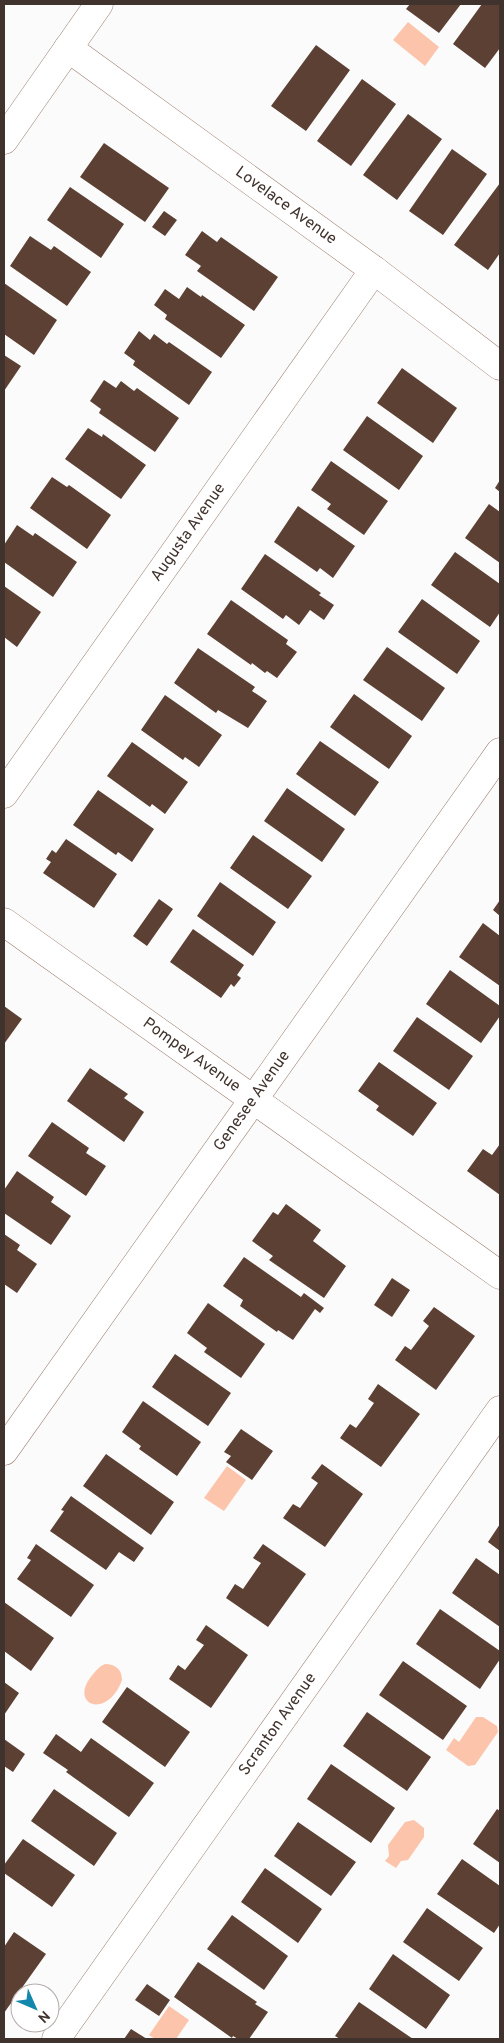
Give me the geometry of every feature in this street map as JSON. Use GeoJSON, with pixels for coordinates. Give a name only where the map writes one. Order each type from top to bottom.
{"type":"FeatureCollection","features":[{"type":"Feature","properties":{"kind":"street"},"geometry":{"type":"LineString","coordinates":[[4,140],[99,4]]}},
{"type":"Feature","properties":{"kind":"street","name":"Lovelace Avenue"},"geometry":{"type":"LineString","coordinates":[[68,48],[374,270],[500,366]]}},
{"type":"Feature","properties":{"kind":"street","name":"Augusta Avenue"},"geometry":{"type":"LineString","coordinates":[[4,794],[374,270]]}},
{"type":"Feature","properties":{"kind":"street","name":"Genesee Avenue"},"geometry":{"type":"LineString","coordinates":[[4,1451],[500,752]]}},
{"type":"Feature","properties":{"kind":"street","name":"Pompey Avenue"},"geometry":{"type":"LineString","coordinates":[[4,922],[500,1275]]}},
{"type":"Feature","properties":{"kind":"street","name":"Scranton Avenue"},"geometry":{"type":"LineString","coordinates":[[56,2039],[500,1410]]}},
{"type":"Feature","properties":{"kind":"shaded area"},"geometry":{"type":"Polygon","coordinates":[[[408,22],[439,47],[425,66],[393,40],[408,22]]]}},
{"type":"Feature","properties":{"kind":"shaded area"},"geometry":{"type":"Polygon","coordinates":[[[227,1466],[246,1480],[224,1511],[204,1498],[227,1466]]]}},
{"type":"Feature","properties":{"kind":"shaded area"},"geometry":{"type":"Polygon","coordinates":[[[105,1664],[117,1668],[121,1673],[122,1680],[116,1692],[108,1700],[100,1704],[93,1704],[85,1696],[85,1688],[95,1672],[105,1664]]]}},
{"type":"Feature","properties":{"kind":"shaded area"},"geometry":{"type":"Polygon","coordinates":[[[476,1717],[483,1717],[497,1726],[498,1732],[475,1765],[468,1766],[446,1750],[454,1738],[459,1742],[476,1717]]]}},
{"type":"Feature","properties":{"kind":"shaded area"},"geometry":{"type":"Polygon","coordinates":[[[414,1820],[424,1828],[424,1837],[408,1860],[401,1861],[396,1868],[385,1861],[389,1856],[388,1845],[405,1822],[414,1820]]]}},
{"type":"Feature","properties":{"kind":"shaded area"},"geometry":{"type":"Polygon","coordinates":[[[169,2006],[189,2020],[176,2039],[155,2039],[149,2035],[169,2006]]]}},
{"type":"Feature","properties":{"kind":"building"},"geometry":{"type":"Polygon","coordinates":[[[410,4],[461,4],[439,33],[406,9],[410,4]]]}},
{"type":"Feature","properties":{"kind":"building"},"geometry":{"type":"Polygon","coordinates":[[[482,4],[500,4],[500,48],[485,68],[453,44],[482,4]]]}},
{"type":"Feature","properties":{"kind":"building"},"geometry":{"type":"Polygon","coordinates":[[[316,45],[350,70],[306,131],[271,106],[316,45]]]}},
{"type":"Feature","properties":{"kind":"building"},"geometry":{"type":"Polygon","coordinates":[[[362,79],[396,104],[351,166],[317,141],[362,79]]]}},
{"type":"Feature","properties":{"kind":"building"},"geometry":{"type":"Polygon","coordinates":[[[408,114],[442,139],[397,200],[363,175],[408,114]]]}},
{"type":"Feature","properties":{"kind":"building"},"geometry":{"type":"Polygon","coordinates":[[[104,143],[169,188],[145,222],[80,177],[104,143]]]}},
{"type":"Feature","properties":{"kind":"building"},"geometry":{"type":"Polygon","coordinates":[[[452,149],[487,174],[443,235],[409,211],[452,149]]]}},
{"type":"Feature","properties":{"kind":"building"},"geometry":{"type":"Polygon","coordinates":[[[500,183],[500,253],[488,270],[454,245],[500,183]]]}},
{"type":"Feature","properties":{"kind":"building"},"geometry":{"type":"Polygon","coordinates":[[[70,187],[124,224],[101,258],[47,220],[70,187]]]}},
{"type":"Feature","properties":{"kind":"building"},"geometry":{"type":"Polygon","coordinates":[[[164,211],[177,220],[165,236],[152,227],[164,211]]]}},
{"type":"Feature","properties":{"kind":"building"},"geometry":{"type":"Polygon","coordinates":[[[202,231],[217,242],[221,237],[278,277],[254,311],[197,271],[201,266],[185,255],[202,231]]]}},
{"type":"Feature","properties":{"kind":"building"},"geometry":{"type":"Polygon","coordinates":[[[30,236],[51,250],[54,246],[91,272],[67,306],[10,266],[30,236]]]}},
{"type":"Feature","properties":{"kind":"building"},"geometry":{"type":"Polygon","coordinates":[[[4,283],[57,320],[34,355],[4,334],[4,283]]]}},
{"type":"Feature","properties":{"kind":"building"},"geometry":{"type":"Polygon","coordinates":[[[187,287],[201,297],[202,295],[245,325],[221,358],[165,319],[167,315],[154,305],[165,289],[179,299],[187,287]]]}},
{"type":"Feature","properties":{"kind":"building"},"geometry":{"type":"Polygon","coordinates":[[[139,331],[150,340],[154,334],[167,344],[169,342],[212,372],[189,405],[133,365],[135,361],[124,353],[139,331]]]}},
{"type":"Feature","properties":{"kind":"building"},"geometry":{"type":"Polygon","coordinates":[[[4,355],[21,366],[4,391],[4,355]]]}},
{"type":"Feature","properties":{"kind":"building"},"geometry":{"type":"Polygon","coordinates":[[[402,368],[457,408],[433,443],[377,403],[402,368]]]}},
{"type":"Feature","properties":{"kind":"building"},"geometry":{"type":"Polygon","coordinates":[[[104,380],[116,388],[121,381],[134,391],[137,388],[179,418],[155,452],[99,413],[101,409],[90,401],[104,380]]]}},
{"type":"Feature","properties":{"kind":"building"},"geometry":{"type":"Polygon","coordinates":[[[367,416],[423,456],[399,490],[343,450],[367,416]]]}},
{"type":"Feature","properties":{"kind":"building"},"geometry":{"type":"Polygon","coordinates":[[[88,428],[102,437],[103,434],[146,465],[121,499],[65,459],[88,428]]]}},
{"type":"Feature","properties":{"kind":"building"},"geometry":{"type":"Polygon","coordinates":[[[331,461],[388,501],[364,535],[327,509],[331,504],[311,490],[331,461]]]}},
{"type":"Feature","properties":{"kind":"building"},"geometry":{"type":"Polygon","coordinates":[[[52,477],[67,487],[69,485],[111,515],[87,549],[30,508],[52,477]]]}},
{"type":"Feature","properties":{"kind":"building"},"geometry":{"type":"Polygon","coordinates":[[[500,480],[500,492],[495,488],[500,480]]]}},
{"type":"Feature","properties":{"kind":"building"},"geometry":{"type":"Polygon","coordinates":[[[489,504],[500,512],[500,563],[465,538],[489,504]]]}},
{"type":"Feature","properties":{"kind":"building"},"geometry":{"type":"Polygon","coordinates":[[[298,506],[355,546],[333,578],[320,568],[317,572],[274,542],[298,506]]]}},
{"type":"Feature","properties":{"kind":"building"},"geometry":{"type":"Polygon","coordinates":[[[17,525],[33,536],[35,533],[77,562],[53,597],[4,562],[4,545],[17,525]]]}},
{"type":"Feature","properties":{"kind":"building"},"geometry":{"type":"Polygon","coordinates":[[[455,552],[500,584],[500,612],[490,627],[431,585],[455,552]]]}},
{"type":"Feature","properties":{"kind":"building"},"geometry":{"type":"Polygon","coordinates":[[[265,554],[321,593],[319,595],[334,605],[324,620],[310,610],[299,625],[286,615],[283,619],[241,589],[265,554]]]}},
{"type":"Feature","properties":{"kind":"building"},"geometry":{"type":"Polygon","coordinates":[[[4,586],[41,612],[17,647],[4,637],[4,586]]]}},
{"type":"Feature","properties":{"kind":"building"},"geometry":{"type":"Polygon","coordinates":[[[422,599],[480,641],[457,674],[398,632],[422,599]]]}},
{"type":"Feature","properties":{"kind":"building"},"geometry":{"type":"Polygon","coordinates":[[[231,600],[288,640],[286,644],[297,652],[277,678],[267,671],[265,673],[252,663],[251,665],[207,634],[231,600]]]}},
{"type":"Feature","properties":{"kind":"building"},"geometry":{"type":"Polygon","coordinates":[[[387,647],[445,688],[422,721],[363,680],[387,647]]]}},
{"type":"Feature","properties":{"kind":"building"},"geometry":{"type":"Polygon","coordinates":[[[198,648],[255,687],[252,691],[267,701],[248,728],[218,710],[216,713],[174,683],[198,648]]]}},
{"type":"Feature","properties":{"kind":"building"},"geometry":{"type":"Polygon","coordinates":[[[354,694],[412,736],[389,769],[330,727],[354,694]]]}},
{"type":"Feature","properties":{"kind":"building"},"geometry":{"type":"Polygon","coordinates":[[[165,695],[222,735],[199,767],[185,757],[183,760],[141,730],[165,695]]]}},
{"type":"Feature","properties":{"kind":"building"},"geometry":{"type":"Polygon","coordinates":[[[320,741],[379,782],[355,816],[296,774],[320,741]]]}},
{"type":"Feature","properties":{"kind":"building"},"geometry":{"type":"Polygon","coordinates":[[[132,742],[188,782],[165,814],[152,804],[150,807],[107,776],[132,742]]]}},
{"type":"Feature","properties":{"kind":"building"},"geometry":{"type":"Polygon","coordinates":[[[287,788],[345,829],[322,862],[264,821],[287,788]]]}},
{"type":"Feature","properties":{"kind":"building"},"geometry":{"type":"Polygon","coordinates":[[[98,790],[154,829],[132,862],[118,852],[116,855],[73,825],[98,790]]]}},
{"type":"Feature","properties":{"kind":"building"},"geometry":{"type":"Polygon","coordinates":[[[253,835],[312,876],[288,909],[230,868],[253,835]]]}},
{"type":"Feature","properties":{"kind":"building"},"geometry":{"type":"Polygon","coordinates":[[[66,839],[117,874],[94,908],[43,873],[51,862],[46,859],[52,850],[56,853],[66,839]]]}},
{"type":"Feature","properties":{"kind":"building"},"geometry":{"type":"Polygon","coordinates":[[[220,882],[276,922],[253,956],[197,916],[220,882]]]}},
{"type":"Feature","properties":{"kind":"building"},"geometry":{"type":"Polygon","coordinates":[[[159,899],[173,909],[147,946],[133,936],[159,899]]]}},
{"type":"Feature","properties":{"kind":"building"},"geometry":{"type":"Polygon","coordinates":[[[500,900],[500,916],[493,910],[500,900]]]}},
{"type":"Feature","properties":{"kind":"building"},"geometry":{"type":"Polygon","coordinates":[[[483,923],[500,936],[500,986],[459,957],[483,923]]]}},
{"type":"Feature","properties":{"kind":"building"},"geometry":{"type":"Polygon","coordinates":[[[193,929],[244,965],[237,975],[241,978],[234,987],[231,984],[221,998],[170,962],[193,929]]]}},
{"type":"Feature","properties":{"kind":"building"},"geometry":{"type":"Polygon","coordinates":[[[450,970],[500,1006],[500,1016],[481,1043],[426,1004],[450,970]]]}},
{"type":"Feature","properties":{"kind":"building"},"geometry":{"type":"Polygon","coordinates":[[[4,1006],[22,1019],[4,1044],[4,1006]]]}},
{"type":"Feature","properties":{"kind":"building"},"geometry":{"type":"Polygon","coordinates":[[[417,1017],[473,1056],[449,1090],[393,1051],[417,1017]]]}},
{"type":"Feature","properties":{"kind":"building"},"geometry":{"type":"Polygon","coordinates":[[[379,1062],[437,1103],[413,1136],[376,1110],[379,1106],[358,1091],[379,1062]]]}},
{"type":"Feature","properties":{"kind":"building"},"geometry":{"type":"Polygon","coordinates":[[[90,1068],[128,1094],[124,1098],[144,1112],[124,1142],[67,1101],[90,1068]]]}},
{"type":"Feature","properties":{"kind":"building"},"geometry":{"type":"Polygon","coordinates":[[[52,1122],[89,1148],[86,1153],[106,1166],[86,1196],[28,1156],[52,1122]]]}},
{"type":"Feature","properties":{"kind":"building"},"geometry":{"type":"Polygon","coordinates":[[[500,1144],[500,1195],[467,1171],[483,1149],[492,1155],[500,1144]]]}},
{"type":"Feature","properties":{"kind":"building"},"geometry":{"type":"Polygon","coordinates":[[[17,1171],[54,1197],[51,1202],[71,1216],[51,1245],[4,1213],[4,1190],[17,1171]]]}},
{"type":"Feature","properties":{"kind":"building"},"geometry":{"type":"Polygon","coordinates":[[[286,1204],[321,1230],[313,1241],[346,1266],[324,1298],[269,1260],[273,1256],[252,1241],[273,1212],[278,1215],[286,1204]]]}},
{"type":"Feature","properties":{"kind":"building"},"geometry":{"type":"Polygon","coordinates":[[[4,1234],[20,1245],[17,1250],[37,1264],[17,1293],[4,1284],[4,1234]]]}},
{"type":"Feature","properties":{"kind":"building"},"geometry":{"type":"Polygon","coordinates":[[[244,1257],[301,1297],[304,1293],[324,1308],[320,1313],[315,1309],[293,1340],[278,1330],[277,1332],[240,1306],[243,1300],[223,1286],[244,1257]]]}},
{"type":"Feature","properties":{"kind":"building"},"geometry":{"type":"Polygon","coordinates":[[[392,1278],[410,1290],[392,1317],[374,1305],[392,1278]]]}},
{"type":"Feature","properties":{"kind":"building"},"geometry":{"type":"Polygon","coordinates":[[[208,1303],[265,1344],[241,1378],[204,1352],[207,1348],[187,1333],[208,1303]]]}},
{"type":"Feature","properties":{"kind":"building"},"geometry":{"type":"Polygon","coordinates":[[[434,1307],[475,1336],[436,1390],[395,1360],[405,1346],[411,1350],[429,1326],[423,1321],[434,1307]]]}},
{"type":"Feature","properties":{"kind":"building"},"geometry":{"type":"Polygon","coordinates":[[[175,1354],[231,1393],[208,1426],[152,1387],[175,1354]]]}},
{"type":"Feature","properties":{"kind":"building"},"geometry":{"type":"Polygon","coordinates":[[[378,1384],[420,1414],[381,1467],[340,1438],[350,1424],[356,1428],[365,1416],[374,1403],[368,1399],[378,1384]]]}},
{"type":"Feature","properties":{"kind":"building"},"geometry":{"type":"Polygon","coordinates":[[[143,1401],[201,1442],[177,1476],[139,1449],[141,1446],[122,1432],[143,1401]]]}},
{"type":"Feature","properties":{"kind":"building"},"geometry":{"type":"Polygon","coordinates":[[[241,1429],[273,1451],[252,1480],[226,1462],[231,1456],[224,1452],[241,1429]]]}},
{"type":"Feature","properties":{"kind":"building"},"geometry":{"type":"Polygon","coordinates":[[[106,1454],[174,1502],[151,1535],[83,1486],[106,1454]]]}},
{"type":"Feature","properties":{"kind":"building"},"geometry":{"type":"Polygon","coordinates":[[[322,1464],[363,1494],[325,1547],[283,1518],[293,1504],[300,1508],[318,1483],[311,1478],[322,1464]]]}},
{"type":"Feature","properties":{"kind":"building"},"geometry":{"type":"Polygon","coordinates":[[[71,1496],[144,1548],[134,1562],[119,1552],[106,1570],[50,1531],[64,1511],[61,1510],[71,1496]]]}},
{"type":"Feature","properties":{"kind":"building"},"geometry":{"type":"Polygon","coordinates":[[[500,1524],[500,1551],[488,1542],[500,1524]]]}},
{"type":"Feature","properties":{"kind":"building"},"geometry":{"type":"Polygon","coordinates":[[[36,1544],[94,1585],[71,1617],[17,1579],[31,1560],[27,1558],[36,1544]]]}},
{"type":"Feature","properties":{"kind":"building"},"geometry":{"type":"Polygon","coordinates":[[[263,1544],[306,1574],[268,1627],[226,1598],[235,1584],[243,1589],[261,1563],[253,1558],[263,1544]]]}},
{"type":"Feature","properties":{"kind":"building"},"geometry":{"type":"Polygon","coordinates":[[[476,1558],[500,1575],[500,1627],[452,1593],[476,1558]]]}},
{"type":"Feature","properties":{"kind":"building"},"geometry":{"type":"Polygon","coordinates":[[[4,1602],[54,1638],[31,1671],[4,1651],[4,1602]]]}},
{"type":"Feature","properties":{"kind":"building"},"geometry":{"type":"Polygon","coordinates":[[[440,1609],[500,1651],[500,1659],[480,1689],[416,1644],[440,1609]]]}},
{"type":"Feature","properties":{"kind":"building"},"geometry":{"type":"Polygon","coordinates":[[[206,1625],[248,1655],[211,1708],[169,1679],[178,1665],[185,1670],[204,1645],[196,1640],[206,1625]]]}},
{"type":"Feature","properties":{"kind":"building"},"geometry":{"type":"Polygon","coordinates":[[[403,1661],[467,1706],[443,1740],[379,1695],[403,1661]]]}},
{"type":"Feature","properties":{"kind":"building"},"geometry":{"type":"Polygon","coordinates":[[[4,1682],[19,1693],[4,1715],[4,1682]]]}},
{"type":"Feature","properties":{"kind":"building"},"geometry":{"type":"Polygon","coordinates":[[[127,1687],[190,1732],[165,1767],[102,1722],[127,1687]]]}},
{"type":"Feature","properties":{"kind":"building"},"geometry":{"type":"Polygon","coordinates":[[[367,1712],[431,1757],[407,1791],[343,1746],[367,1712]]]}},
{"type":"Feature","properties":{"kind":"building"},"geometry":{"type":"Polygon","coordinates":[[[56,1734],[81,1752],[91,1738],[154,1783],[129,1817],[66,1772],[68,1770],[43,1753],[56,1734]]]}},
{"type":"Feature","properties":{"kind":"building"},"geometry":{"type":"Polygon","coordinates":[[[4,1739],[25,1754],[13,1772],[4,1766],[4,1739]]]}},
{"type":"Feature","properties":{"kind":"building"},"geometry":{"type":"Polygon","coordinates":[[[331,1764],[395,1808],[371,1843],[307,1799],[331,1764]]]}},
{"type":"Feature","properties":{"kind":"building"},"geometry":{"type":"Polygon","coordinates":[[[54,1789],[117,1833],[94,1866],[31,1821],[54,1789]]]}},
{"type":"Feature","properties":{"kind":"building"},"geometry":{"type":"Polygon","coordinates":[[[497,1809],[500,1811],[500,1863],[473,1844],[497,1809]]]}},
{"type":"Feature","properties":{"kind":"building"},"geometry":{"type":"Polygon","coordinates":[[[298,1822],[356,1862],[331,1896],[274,1856],[298,1822]]]}},
{"type":"Feature","properties":{"kind":"building"},"geometry":{"type":"Polygon","coordinates":[[[23,1839],[75,1875],[52,1907],[4,1873],[4,1865],[23,1839]]]}},
{"type":"Feature","properties":{"kind":"building"},"geometry":{"type":"Polygon","coordinates":[[[462,1859],[500,1886],[500,1924],[494,1933],[437,1894],[462,1859]]]}},
{"type":"Feature","properties":{"kind":"building"},"geometry":{"type":"Polygon","coordinates":[[[265,1868],[322,1909],[298,1943],[241,1902],[265,1868]]]}},
{"type":"Feature","properties":{"kind":"building"},"geometry":{"type":"Polygon","coordinates":[[[427,1908],[483,1948],[459,1981],[403,1942],[427,1908]]]}},
{"type":"Feature","properties":{"kind":"building"},"geometry":{"type":"Polygon","coordinates":[[[232,1915],[288,1956],[264,1990],[207,1949],[232,1915]]]}},
{"type":"Feature","properties":{"kind":"building"},"geometry":{"type":"Polygon","coordinates":[[[14,1932],[46,1954],[25,1983],[10,1983],[10,2005],[4,2013],[4,1947],[14,1932]]]}},
{"type":"Feature","properties":{"kind":"building"},"geometry":{"type":"Polygon","coordinates":[[[393,1954],[450,1995],[426,2029],[369,1989],[393,1954]]]}},
{"type":"Feature","properties":{"kind":"building"},"geometry":{"type":"Polygon","coordinates":[[[198,1962],[257,2002],[255,2004],[268,2012],[249,2039],[238,2039],[233,2036],[232,2038],[174,1997],[198,1962]]]}},
{"type":"Feature","properties":{"kind":"building"},"geometry":{"type":"Polygon","coordinates":[[[147,1984],[170,2000],[159,2016],[135,2000],[147,1984]]]}},
{"type":"Feature","properties":{"kind":"building"},"geometry":{"type":"Polygon","coordinates":[[[359,2002],[413,2039],[340,2039],[335,2036],[359,2002]]]}},
{"type":"Feature","properties":{"kind":"building"},"geometry":{"type":"Polygon","coordinates":[[[131,2029],[147,2039],[124,2039],[131,2029]]]}}]}
